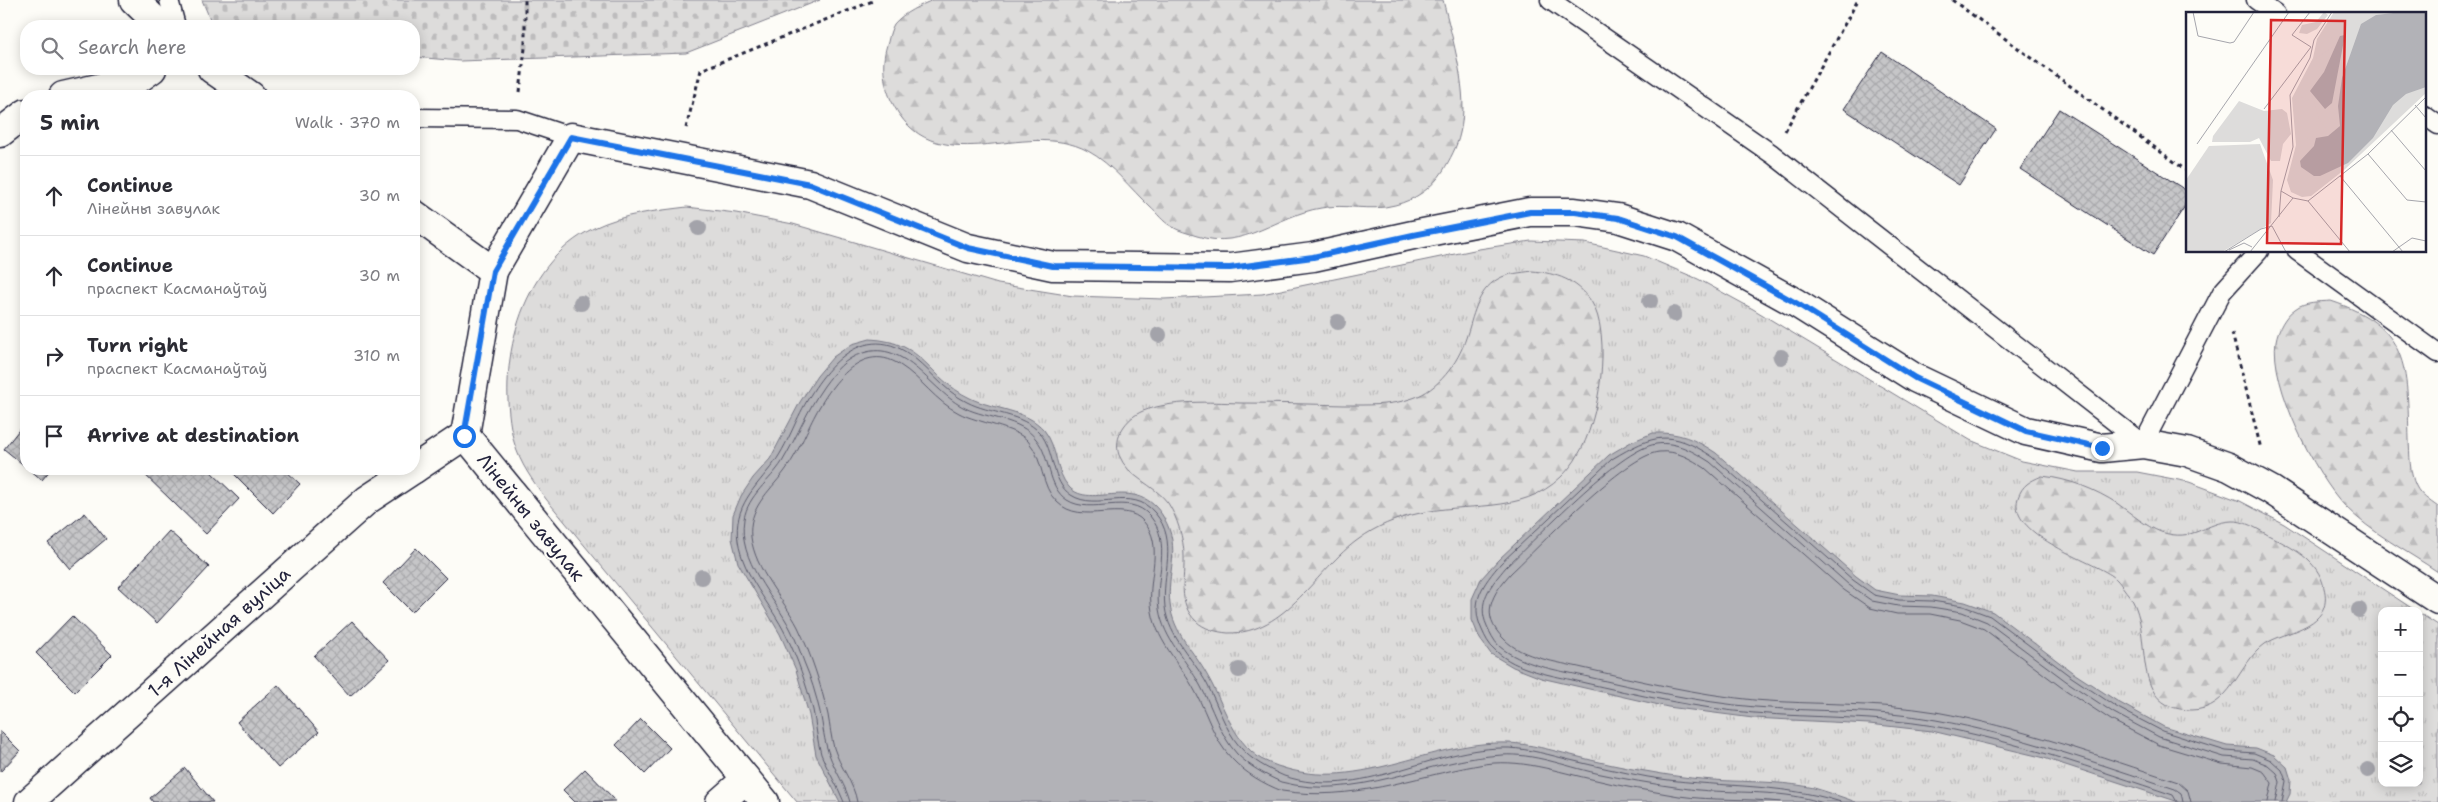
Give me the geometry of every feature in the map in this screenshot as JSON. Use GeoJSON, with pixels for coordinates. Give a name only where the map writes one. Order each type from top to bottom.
{"type":"FeatureCollection","features":[{"type":"Feature","properties":{"kind":"street"},"geometry":{"type":"LineString","coordinates":[[134,0],[155,20]]}},
{"type":"Feature","properties":{"kind":"street"},"geometry":{"type":"LineString","coordinates":[[89,90],[138,79],[144,75]]}},
{"type":"Feature","properties":{"kind":"street"},"geometry":{"type":"LineString","coordinates":[[221,75],[242,90]]}},
{"type":"Feature","properties":{"kind":"street"},"geometry":{"type":"LineString","coordinates":[[0,133],[20,118]]}},
{"type":"Feature","properties":{"kind":"street"},"geometry":{"type":"LineString","coordinates":[[420,218],[493,271],[571,137],[810,184],[968,248],[1053,266],[1230,268],[1313,257],[1530,212],[1575,212],[1618,218],[1677,237],[1796,303],[1915,378],[2026,431],[2102,448],[2143,444],[2187,452],[2229,467],[2271,490],[2438,600]]}},
{"type":"Feature","properties":{"kind":"street","name":"Лінейны завулак"},"geometry":{"type":"LineString","coordinates":[[493,271],[464,436],[765,802]]}},
{"type":"Feature","properties":{"kind":"street","name":"1-я Лінейная вуліца"},"geometry":{"type":"LineString","coordinates":[[420,465],[464,436]]}},
{"type":"Feature","properties":{"kind":"street","name":"1-я Лінейная вуліца"},"geometry":{"type":"LineString","coordinates":[[29,802],[366,500],[405,475]]}},
{"type":"Feature","properties":{"kind":"street"},"geometry":{"type":"LineString","coordinates":[[720,802],[746,779]]}},
{"type":"Feature","properties":{"kind":"lane"},"geometry":{"type":"LineString","coordinates":[[169,0],[174,20]]}},
{"type":"Feature","properties":{"kind":"lane"},"geometry":{"type":"LineString","coordinates":[[1550,0],[1772,154],[2143,444],[2222,292],[2258,252]]}},
{"type":"Feature","properties":{"kind":"lane"},"geometry":{"type":"LineString","coordinates":[[2256,0],[2273,12]]}},
{"type":"Feature","properties":{"kind":"lane"},"geometry":{"type":"LineString","coordinates":[[2426,116],[2438,125]]}},
{"type":"Feature","properties":{"kind":"lane"},"geometry":{"type":"LineString","coordinates":[[420,118],[517,119],[571,137]]}},
{"type":"Feature","properties":{"kind":"lane"},"geometry":{"type":"LineString","coordinates":[[2298,252],[2438,353]]}},
{"type":"Feature","properties":{"kind":"path"},"geometry":{"type":"LineString","coordinates":[[517,119],[525,48],[525,0]]}},
{"type":"Feature","properties":{"kind":"path"},"geometry":{"type":"LineString","coordinates":[[678,158],[701,70],[875,0]]}},
{"type":"Feature","properties":{"kind":"path"},"geometry":{"type":"LineString","coordinates":[[1772,154],[1858,0]]}},
{"type":"Feature","properties":{"kind":"path"},"geometry":{"type":"LineString","coordinates":[[1952,0],[2186,170]]}},
{"type":"Feature","properties":{"kind":"path"},"geometry":{"type":"LineString","coordinates":[[2222,292],[2271,490]]}},
{"type":"Feature","properties":{"kind":"green space"},"geometry":{"type":"Polygon","coordinates":[[[202,0],[820,0],[686,53],[460,61],[420,58],[420,20],[210,20],[202,0]]]}},
{"type":"Feature","properties":{"kind":"green space"},"geometry":{"type":"Polygon","coordinates":[[[933,0],[1443,0],[1459,66],[1463,118],[1459,138],[1451,157],[1434,183],[1402,203],[1376,208],[1339,206],[1321,208],[1290,217],[1245,236],[1230,239],[1197,236],[1177,229],[1165,222],[1113,170],[1088,151],[1063,142],[1036,140],[981,145],[954,145],[930,140],[909,126],[888,93],[884,71],[884,57],[894,24],[902,16],[933,0]]]}},
{"type":"Feature","properties":{"kind":"green space"},"geometry":{"type":"Polygon","coordinates":[[[687,207],[736,213],[793,224],[998,284],[1073,296],[1164,299],[1262,294],[1479,249],[1531,241],[1585,243],[1644,256],[1698,279],[1753,309],[1970,440],[2022,461],[2078,472],[2137,472],[2189,482],[2240,501],[2284,524],[2410,607],[2378,607],[2378,787],[2423,787],[2423,616],[2438,625],[2438,802],[797,802],[546,499],[523,465],[514,442],[509,413],[508,382],[511,351],[519,321],[531,292],[547,266],[568,244],[594,228],[616,219],[687,207]]]}},
{"type":"Feature","properties":{"kind":"green space"},"geometry":{"type":"Polygon","coordinates":[[[1532,271],[1558,276],[1579,288],[1591,301],[1598,316],[1601,335],[1601,378],[1592,422],[1578,455],[1563,475],[1545,489],[1528,497],[1492,505],[1435,510],[1401,518],[1379,527],[1359,539],[1343,552],[1300,598],[1267,623],[1249,630],[1228,633],[1219,632],[1199,624],[1190,614],[1184,599],[1184,549],[1174,515],[1162,496],[1128,470],[1119,455],[1119,435],[1126,423],[1143,411],[1178,403],[1370,405],[1405,401],[1431,389],[1452,366],[1458,357],[1480,297],[1485,290],[1498,279],[1532,271]]]}},
{"type":"Feature","properties":{"kind":"green space"},"geometry":{"type":"Polygon","coordinates":[[[2331,301],[2357,311],[2376,323],[2390,337],[2399,353],[2407,391],[2412,475],[2420,492],[2438,507],[2438,572],[2366,525],[2345,506],[2333,492],[2308,452],[2287,404],[2276,359],[2276,341],[2280,327],[2288,315],[2299,306],[2312,302],[2331,301]]]}},
{"type":"Feature","properties":{"kind":"green space"},"geometry":{"type":"Polygon","coordinates":[[[2042,476],[2072,482],[2091,489],[2118,504],[2139,520],[2161,532],[2172,535],[2191,534],[2223,522],[2236,521],[2250,525],[2286,544],[2310,562],[2321,578],[2324,588],[2325,605],[2323,610],[2313,622],[2265,644],[2248,662],[2225,694],[2216,702],[2205,708],[2191,710],[2170,706],[2157,696],[2149,682],[2145,665],[2141,627],[2136,609],[2128,594],[2111,575],[2051,544],[2036,534],[2025,523],[2018,511],[2018,498],[2022,490],[2027,484],[2042,476]]]}},
{"type":"Feature","properties":{"kind":"water"},"geometry":{"type":"Polygon","coordinates":[[[870,339],[889,342],[915,353],[955,390],[970,398],[1019,414],[1037,423],[1049,437],[1064,481],[1078,493],[1089,496],[1128,494],[1141,497],[1153,504],[1164,518],[1172,540],[1173,551],[1169,593],[1175,624],[1202,666],[1242,742],[1261,759],[1293,771],[1324,774],[1355,772],[1446,750],[1477,745],[1509,743],[1533,746],[1631,769],[1671,775],[1712,780],[1804,786],[1856,802],[840,802],[816,755],[809,715],[796,670],[780,634],[738,563],[732,539],[733,515],[741,496],[753,478],[770,459],[800,402],[817,376],[833,357],[852,344],[870,339]]]}},
{"type":"Feature","properties":{"kind":"water"},"geometry":{"type":"Polygon","coordinates":[[[1653,433],[1686,437],[1716,453],[1856,576],[1875,590],[1900,595],[1932,596],[1965,602],[1993,612],[2072,672],[2120,703],[2164,727],[2227,746],[2256,748],[2274,755],[2287,767],[2291,780],[2290,794],[2286,802],[2179,802],[2041,757],[1932,731],[1869,724],[1753,718],[1668,707],[1541,678],[1513,667],[1491,654],[1480,639],[1472,620],[1472,599],[1481,579],[1498,560],[1609,455],[1631,442],[1653,433]]]}},
{"type":"Feature","properties":{"kind":"building"},"geometry":{"type":"Polygon","coordinates":[[[1882,52],[1996,129],[1959,185],[1844,109],[1882,52]]]}},
{"type":"Feature","properties":{"kind":"building"},"geometry":{"type":"Polygon","coordinates":[[[2059,109],[2186,190],[2186,205],[2153,255],[2020,169],[2059,109]]]}},
{"type":"Feature","properties":{"kind":"building"},"geometry":{"type":"Polygon","coordinates":[[[20,429],[20,462],[4,449],[20,429]]]}},
{"type":"Feature","properties":{"kind":"building"},"geometry":{"type":"Polygon","coordinates":[[[36,475],[46,475],[42,480],[36,475]]]}},
{"type":"Feature","properties":{"kind":"building"},"geometry":{"type":"Polygon","coordinates":[[[145,475],[214,475],[239,499],[206,534],[145,475]]]}},
{"type":"Feature","properties":{"kind":"building"},"geometry":{"type":"Polygon","coordinates":[[[235,475],[290,475],[300,484],[273,513],[235,475]]]}},
{"type":"Feature","properties":{"kind":"building"},"geometry":{"type":"Polygon","coordinates":[[[85,513],[106,539],[70,569],[48,543],[85,513]]]}},
{"type":"Feature","properties":{"kind":"building"},"geometry":{"type":"Polygon","coordinates":[[[169,531],[209,567],[157,623],[118,587],[169,531]]]}},
{"type":"Feature","properties":{"kind":"building"},"geometry":{"type":"Polygon","coordinates":[[[416,548],[446,578],[412,612],[383,583],[416,548]]]}},
{"type":"Feature","properties":{"kind":"building"},"geometry":{"type":"Polygon","coordinates":[[[72,616],[112,655],[75,692],[36,653],[72,616]]]}},
{"type":"Feature","properties":{"kind":"building"},"geometry":{"type":"Polygon","coordinates":[[[352,621],[389,660],[350,696],[314,656],[352,621]]]}},
{"type":"Feature","properties":{"kind":"building"},"geometry":{"type":"Polygon","coordinates":[[[278,685],[319,732],[278,768],[237,722],[278,685]]]}},
{"type":"Feature","properties":{"kind":"building"},"geometry":{"type":"Polygon","coordinates":[[[641,719],[670,748],[645,774],[616,745],[641,719]]]}},
{"type":"Feature","properties":{"kind":"building"},"geometry":{"type":"Polygon","coordinates":[[[0,731],[20,751],[0,772],[0,731]]]}},
{"type":"Feature","properties":{"kind":"building"},"geometry":{"type":"Polygon","coordinates":[[[185,768],[213,802],[153,802],[150,798],[185,768]]]}},
{"type":"Feature","properties":{"kind":"building"},"geometry":{"type":"Polygon","coordinates":[[[585,769],[616,801],[575,802],[563,790],[585,769]]]}},
{"type":"Feature","properties":{"kind":"route"},"geometry":{"type":"LineString","coordinates":[[464,436],[493,271],[571,137],[810,184],[968,248],[1053,266],[1230,268],[1313,257],[1530,212],[1575,212],[1618,218],[1677,237],[1796,303],[1915,378],[2026,431],[2102,448]]}}]}
